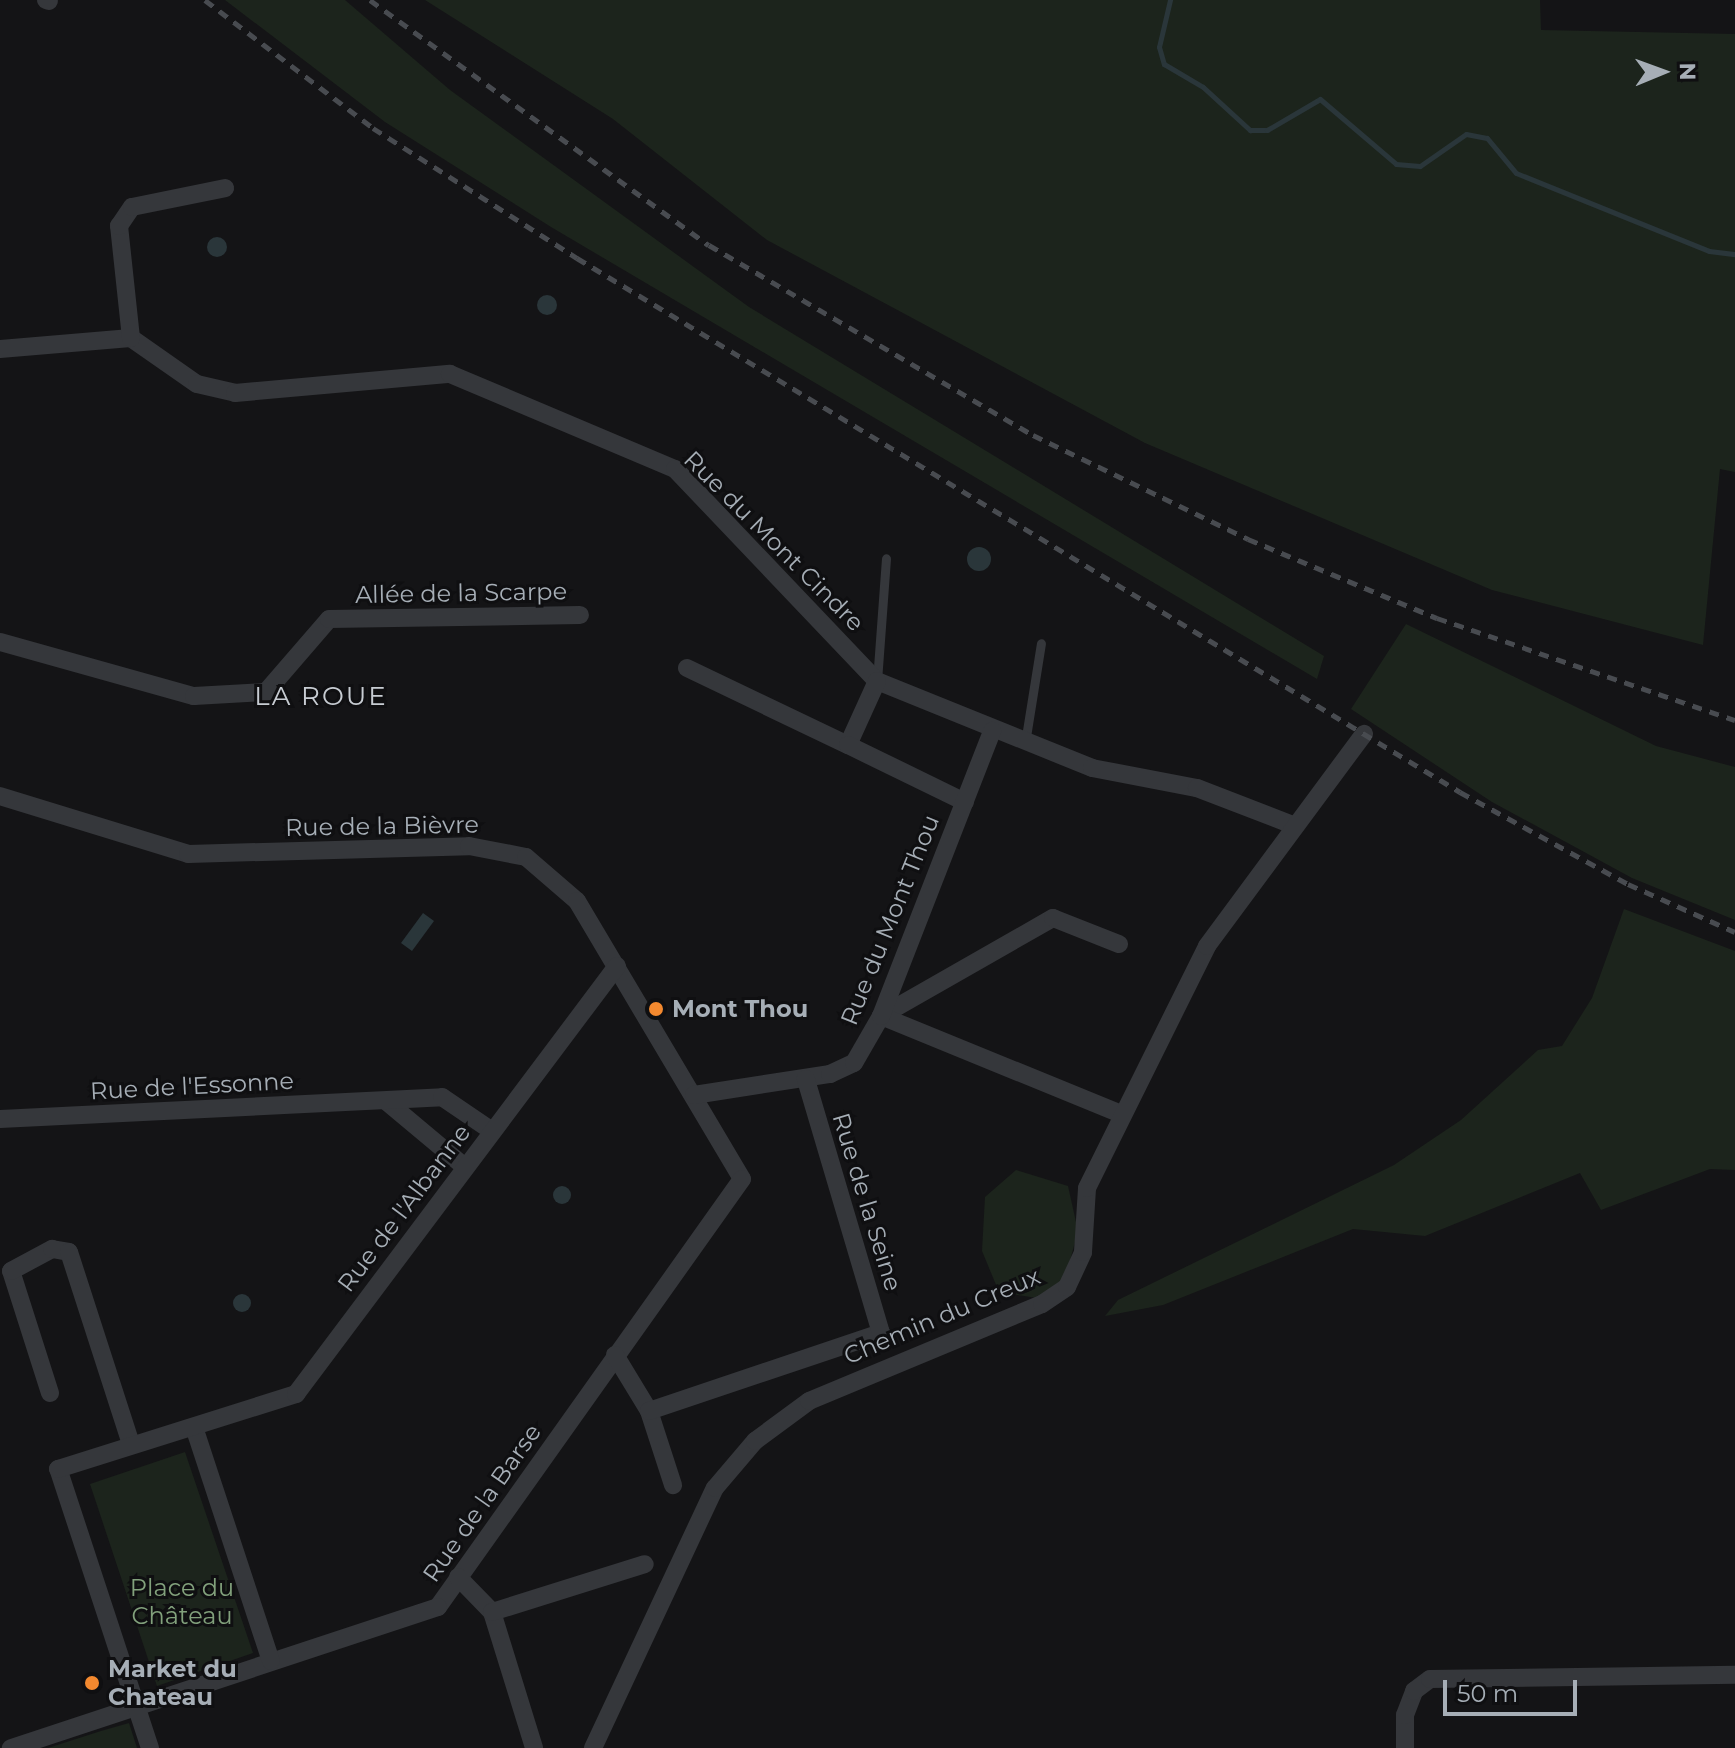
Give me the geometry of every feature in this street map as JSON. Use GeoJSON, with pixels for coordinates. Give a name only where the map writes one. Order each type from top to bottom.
{"type":"FeatureCollection","features":[{"type":"Feature","properties":{"kind":"street"},"geometry":{"type":"LineString","coordinates":[[0,349],[131,338],[119,226],[132,207],[225,188]]}},
{"type":"Feature","properties":{"kind":"street","name":"Rue du Mont Cindre"},"geometry":{"type":"LineString","coordinates":[[131,338],[197,384],[235,393],[450,374],[675,469],[877,681],[992,731],[1092,768],[1197,788],[1293,825]]}},
{"type":"Feature","properties":{"kind":"street","name":"Allée de la Scarpe"},"geometry":{"type":"LineString","coordinates":[[0,642],[194,696],[266,692],[329,619],[580,615]]}},
{"type":"Feature","properties":{"kind":"street"},"geometry":{"type":"LineString","coordinates":[[687,668],[965,802]]}},
{"type":"Feature","properties":{"kind":"street"},"geometry":{"type":"LineString","coordinates":[[848,745],[877,681]]}},
{"type":"Feature","properties":{"kind":"street","name":"Rue du Mont Thou"},"geometry":{"type":"LineString","coordinates":[[694,1095],[806,1079],[854,1063],[881,1016],[992,731]]}},
{"type":"Feature","properties":{"kind":"street","name":"Chemin du Creux"},"geometry":{"type":"LineString","coordinates":[[593,1748],[715,1488],[755,1441],[809,1401],[1067,1287],[1083,1252],[1087,1188],[1121,1114],[1207,946],[1293,825],[1364,734]]}},
{"type":"Feature","properties":{"kind":"street","name":"Rue de la Bièvre"},"geometry":{"type":"LineString","coordinates":[[0,796],[188,854],[502,849],[564,883],[694,1095]]}},
{"type":"Feature","properties":{"kind":"street"},"geometry":{"type":"LineString","coordinates":[[881,1016],[918,1001],[1053,918],[1119,944]]}},
{"type":"Feature","properties":{"kind":"street","name":"Rue de l'Albanne"},"geometry":{"type":"LineString","coordinates":[[194,1427],[296,1394],[617,966]]}},
{"type":"Feature","properties":{"kind":"street"},"geometry":{"type":"LineString","coordinates":[[881,1016],[1121,1114]]}},
{"type":"Feature","properties":{"kind":"street","name":"Rue de la Seine"},"geometry":{"type":"LineString","coordinates":[[649,1411],[881,1333],[806,1079]]}},
{"type":"Feature","properties":{"kind":"street","name":"Rue de la Barse"},"geometry":{"type":"LineString","coordinates":[[13,1748],[438,1607],[742,1179],[694,1095]]}},
{"type":"Feature","properties":{"kind":"street","name":"Rue de l'Essonne"},"geometry":{"type":"LineString","coordinates":[[0,1119],[442,1097],[492,1131]]}},
{"type":"Feature","properties":{"kind":"street"},"geometry":{"type":"LineString","coordinates":[[386,1101],[465,1167]]}},
{"type":"Feature","properties":{"kind":"street"},"geometry":{"type":"LineString","coordinates":[[50,1393],[11,1271],[52,1249],[69,1252],[131,1444]]}},
{"type":"Feature","properties":{"kind":"street"},"geometry":{"type":"LineString","coordinates":[[615,1355],[649,1411],[673,1485]]}},
{"type":"Feature","properties":{"kind":"street"},"geometry":{"type":"LineString","coordinates":[[150,1748],[58,1469],[194,1427],[271,1661]]}},
{"type":"Feature","properties":{"kind":"street"},"geometry":{"type":"LineString","coordinates":[[492,1612],[645,1564]]}},
{"type":"Feature","properties":{"kind":"street"},"geometry":{"type":"LineString","coordinates":[[458,1577],[492,1612],[534,1748]]}},
{"type":"Feature","properties":{"kind":"street"},"geometry":{"type":"LineString","coordinates":[[1405,1748],[1405,1715],[1414,1691],[1430,1679],[1735,1675]]}},
{"type":"Feature","properties":{"kind":"lane","name":"Rue du Mont Cindre"},"geometry":{"type":"LineString","coordinates":[[877,681],[886,558]]}},
{"type":"Feature","properties":{"kind":"lane"},"geometry":{"type":"LineString","coordinates":[[1025,744],[1041,643]]}},
{"type":"Feature","properties":{"kind":"green space"},"geometry":{"type":"Polygon","coordinates":[[[225,0],[345,0],[450,90],[749,307],[1324,656],[1317,679],[551,227],[385,122],[225,0]]]}},
{"type":"Feature","properties":{"kind":"green space"},"geometry":{"type":"Polygon","coordinates":[[[425,0],[1540,0],[1541,30],[1735,34],[1735,472],[1720,469],[1703,645],[1492,590],[1145,443],[767,240],[613,119],[425,0]]]}},
{"type":"Feature","properties":{"kind":"green space"},"geometry":{"type":"Polygon","coordinates":[[[1406,624],[1656,746],[1735,767],[1735,920],[1632,878],[1492,802],[1351,709],[1406,624]]]}},
{"type":"Feature","properties":{"kind":"green space"},"geometry":{"type":"Polygon","coordinates":[[[1624,909],[1735,951],[1735,1170],[1710,1169],[1601,1210],[1580,1173],[1425,1236],[1353,1229],[1163,1305],[1105,1316],[1118,1300],[1394,1165],[1461,1120],[1538,1050],[1562,1046],[1592,998],[1624,909]]]}},
{"type":"Feature","properties":{"kind":"green space"},"geometry":{"type":"Polygon","coordinates":[[[1016,1170],[1068,1186],[1078,1231],[1065,1279],[1037,1298],[999,1292],[982,1251],[985,1197],[1016,1170]]]}},
{"type":"Feature","properties":{"kind":"green space","name":"Place du Château"},"geometry":{"type":"Polygon","coordinates":[[[185,1452],[253,1653],[157,1686],[90,1484],[185,1452]]]}},
{"type":"Feature","properties":{"kind":"green space"},"geometry":{"type":"Polygon","coordinates":[[[129,1723],[137,1748],[48,1748],[101,1731],[129,1723]]]}},
{"type":"Feature","properties":{"kind":"shaded area"},"geometry":{"type":"Polygon","coordinates":[[[217,237],[224,240],[227,247],[224,254],[217,257],[210,254],[207,247],[210,240],[217,237]]]}},
{"type":"Feature","properties":{"kind":"shaded area"},"geometry":{"type":"Polygon","coordinates":[[[547,295],[554,298],[557,305],[554,312],[547,315],[540,312],[537,305],[540,298],[547,295]]]}},
{"type":"Feature","properties":{"kind":"shaded area"},"geometry":{"type":"Polygon","coordinates":[[[979,547],[990,554],[991,559],[984,570],[979,571],[968,564],[967,559],[974,548],[979,547]]]}},
{"type":"Feature","properties":{"kind":"shaded area"},"geometry":{"type":"Polygon","coordinates":[[[423,913],[434,921],[412,951],[401,943],[423,913]]]}},
{"type":"Feature","properties":{"kind":"shaded area"},"geometry":{"type":"Polygon","coordinates":[[[558,1186],[566,1186],[571,1195],[569,1202],[558,1204],[553,1199],[553,1191],[558,1186]]]}},
{"type":"Feature","properties":{"kind":"shaded area"},"geometry":{"type":"Polygon","coordinates":[[[238,1294],[246,1294],[251,1303],[249,1310],[238,1312],[233,1307],[233,1299],[238,1294]]]}},
{"type":"Feature","properties":{"kind":"waterway"},"geometry":{"type":"LineString","coordinates":[[1170,0],[1159,47],[1164,64],[1203,87],[1250,130],[1267,130],[1320,99],[1396,164],[1420,166],[1466,134],[1487,138],[1516,173],[1709,251],[1735,254]]}},
{"type":"Feature","properties":{"kind":"railway"},"geometry":{"type":"LineString","coordinates":[[205,0],[373,128],[577,258],[1460,792],[1628,884],[1735,932]]}},
{"type":"Feature","properties":{"kind":"railway"},"geometry":{"type":"LineString","coordinates":[[370,0],[709,245],[1033,435],[1248,539],[1437,618],[1735,720]]}},
{"type":"Feature","properties":{"kind":"place","name":"Mont Thou"},"geometry":{"type":"Point","coordinates":[656,1009]}},
{"type":"Feature","properties":{"kind":"place","name":"Market du Chateau"},"geometry":{"type":"Point","coordinates":[92,1683]}},
{"type":"Feature","properties":{"kind":"district","name":"LA ROUE"},"geometry":{"type":"Point","coordinates":[321,697]}}]}
